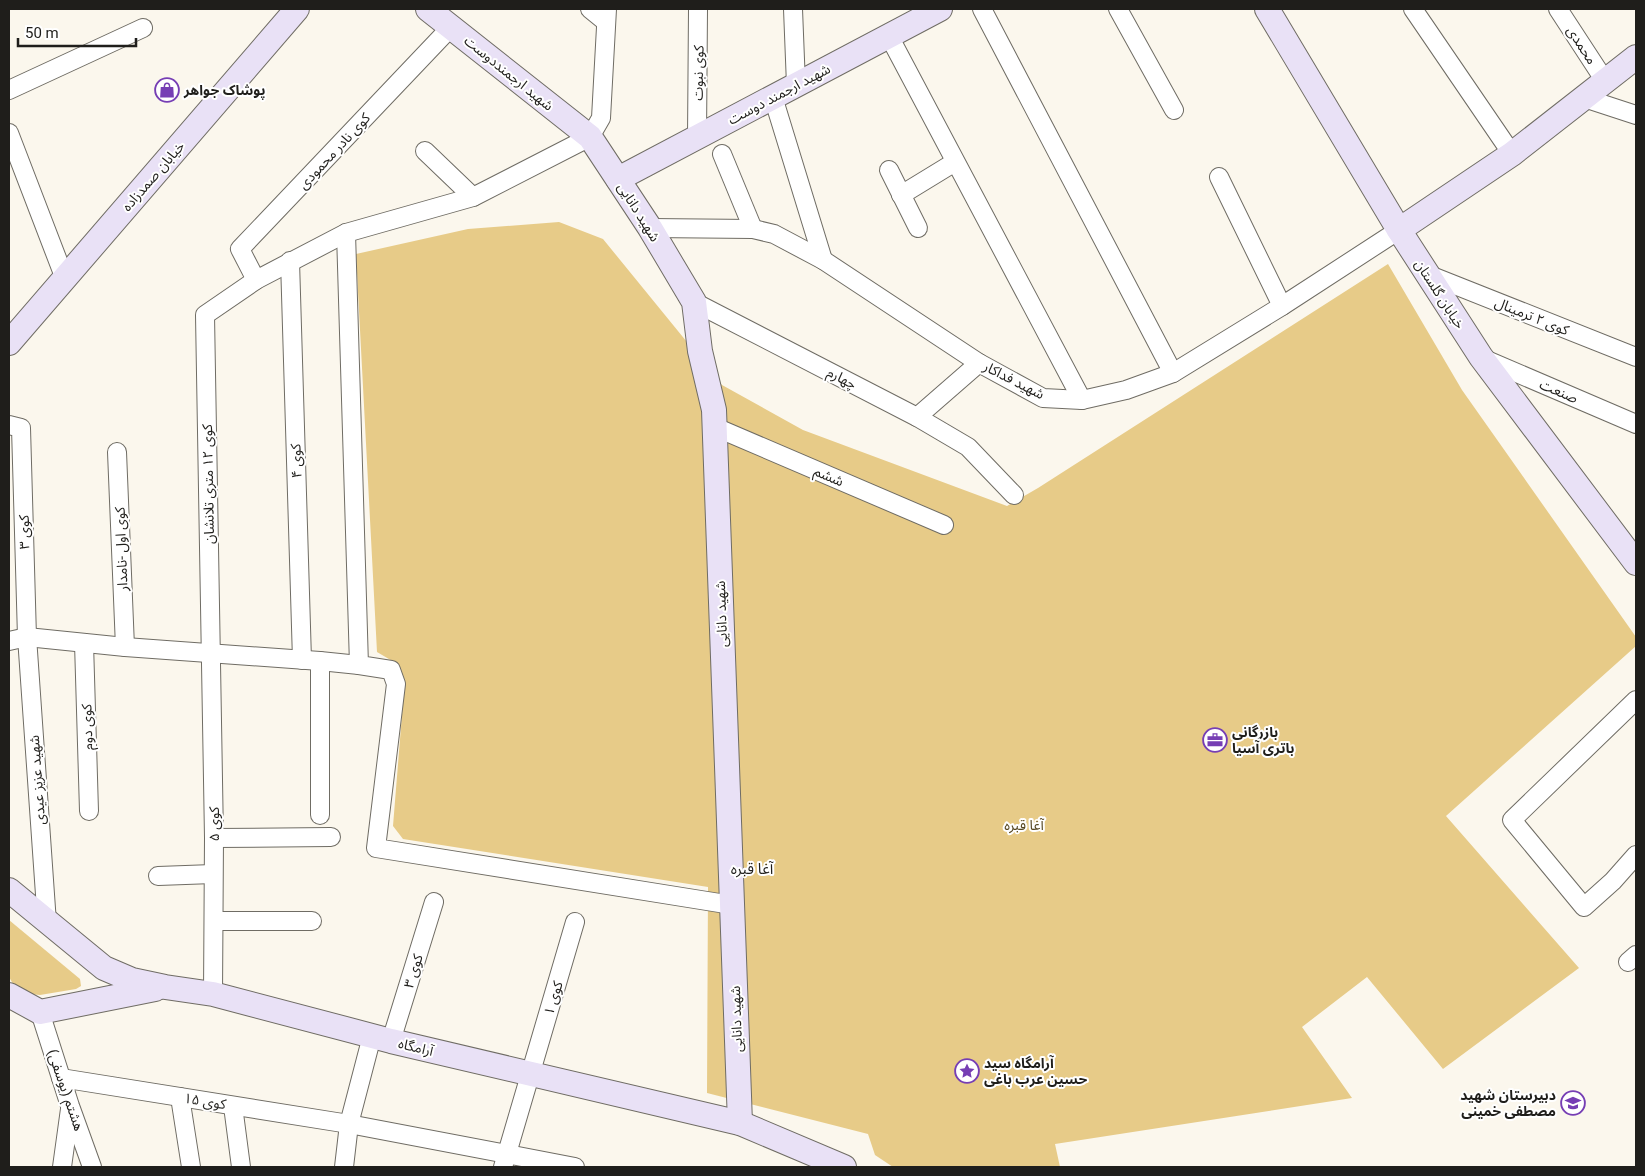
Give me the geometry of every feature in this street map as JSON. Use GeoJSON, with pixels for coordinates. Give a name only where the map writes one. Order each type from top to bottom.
{"type":"FeatureCollection","features":[{"type":"Feature","properties":{"kind":"street","name":"خیابان صمدزاده"},"geometry":{"type":"LineString","coordinates":[[9,342],[297,9]]}},
{"type":"Feature","properties":{"kind":"street","name":"شهید ارجمنددوست"},"geometry":{"type":"LineString","coordinates":[[428,9],[590,137]]}},
{"type":"Feature","properties":{"kind":"street"},"geometry":{"type":"LineString","coordinates":[[256,280],[346,233],[473,197],[590,137],[601,118],[607,15],[590,9]]}},
{"type":"Feature","properties":{"kind":"street","name":"کوی نبوت"},"geometry":{"type":"LineString","coordinates":[[697,138],[698,9]]}},
{"type":"Feature","properties":{"kind":"street"},"geometry":{"type":"LineString","coordinates":[[793,9],[796,85]]}},
{"type":"Feature","properties":{"kind":"street","name":"شهید ارجمند دوست"},"geometry":{"type":"LineString","coordinates":[[618,179],[940,9]]}},
{"type":"Feature","properties":{"kind":"street"},"geometry":{"type":"LineString","coordinates":[[982,9],[1173,373]]}},
{"type":"Feature","properties":{"kind":"street"},"geometry":{"type":"LineString","coordinates":[[1118,9],[1174,110]]}},
{"type":"Feature","properties":{"kind":"street","name":"خیابان گلستان"},"geometry":{"type":"LineString","coordinates":[[1266,9],[1427,274],[1481,357],[1636,563]]}},
{"type":"Feature","properties":{"kind":"street"},"geometry":{"type":"LineString","coordinates":[[1413,9],[1512,154]]}},
{"type":"Feature","properties":{"kind":"street","name":"محمدی"},"geometry":{"type":"LineString","coordinates":[[1558,9],[1605,81]]}},
{"type":"Feature","properties":{"kind":"street","name":"کوی نادر محمودی"},"geometry":{"type":"LineString","coordinates":[[256,280],[240,249],[451,27]]}},
{"type":"Feature","properties":{"kind":"street"},"geometry":{"type":"LineString","coordinates":[[9,90],[142,28]]}},
{"type":"Feature","properties":{"kind":"street"},"geometry":{"type":"LineString","coordinates":[[889,36],[1082,400]]}},
{"type":"Feature","properties":{"kind":"street"},"geometry":{"type":"LineString","coordinates":[[1400,230],[1512,154],[1636,57]]}},
{"type":"Feature","properties":{"kind":"street"},"geometry":{"type":"LineString","coordinates":[[773,97],[823,260]]}},
{"type":"Feature","properties":{"kind":"street"},"geometry":{"type":"LineString","coordinates":[[1584,98],[1636,115]]}},
{"type":"Feature","properties":{"kind":"street"},"geometry":{"type":"LineString","coordinates":[[9,133],[14,163],[64,279]]}},
{"type":"Feature","properties":{"kind":"street","name":"شهید دانایی"},"geometry":{"type":"LineString","coordinates":[[590,137],[650,228],[694,302],[700,351],[714,410],[740,1123]]}},
{"type":"Feature","properties":{"kind":"street"},"geometry":{"type":"LineString","coordinates":[[425,151],[473,197]]}},
{"type":"Feature","properties":{"kind":"street"},"geometry":{"type":"LineString","coordinates":[[722,154],[753,229]]}},
{"type":"Feature","properties":{"kind":"street"},"geometry":{"type":"LineString","coordinates":[[901,195],[955,162]]}},
{"type":"Feature","properties":{"kind":"street"},"geometry":{"type":"LineString","coordinates":[[889,170],[918,228]]}},
{"type":"Feature","properties":{"kind":"street"},"geometry":{"type":"LineString","coordinates":[[1219,177],[1282,306]]}},
{"type":"Feature","properties":{"kind":"street","name":"شهید فداکار"},"geometry":{"type":"LineString","coordinates":[[650,228],[753,229],[774,234],[823,260],[979,363],[1043,398],[1082,400],[1126,390],[1173,373],[1400,230]]}},
{"type":"Feature","properties":{"kind":"street"},"geometry":{"type":"LineString","coordinates":[[346,233],[358,665]]}},
{"type":"Feature","properties":{"kind":"street","name":"کوی ۴"},"geometry":{"type":"LineString","coordinates":[[290,262],[302,660]]}},
{"type":"Feature","properties":{"kind":"street","name":"کوی ۲ ترمینال"},"geometry":{"type":"LineString","coordinates":[[1427,274],[1636,357]]}},
{"type":"Feature","properties":{"kind":"street","name":"کوی ۱۲ متری تلانشان"},"geometry":{"type":"LineString","coordinates":[[211,654],[205,315],[256,280]]}},
{"type":"Feature","properties":{"kind":"street","name":"چهارم"},"geometry":{"type":"LineString","coordinates":[[694,302],[917,417],[968,447],[1014,495]]}},
{"type":"Feature","properties":{"kind":"street","name":"صنعت"},"geometry":{"type":"LineString","coordinates":[[1481,357],[1636,424]]}},
{"type":"Feature","properties":{"kind":"street"},"geometry":{"type":"LineString","coordinates":[[917,417],[979,363]]}},
{"type":"Feature","properties":{"kind":"street","name":"کوی ۳"},"geometry":{"type":"LineString","coordinates":[[15,426],[26,637]]}},
{"type":"Feature","properties":{"kind":"street","name":"ششم"},"geometry":{"type":"LineString","coordinates":[[714,427],[944,525]]}},
{"type":"Feature","properties":{"kind":"street","name":"کوی اول -نامدار"},"geometry":{"type":"LineString","coordinates":[[117,452],[125,647]]}},
{"type":"Feature","properties":{"kind":"street"},"geometry":{"type":"LineString","coordinates":[[9,642],[26,637],[84,644],[320,661],[391,670],[396,684],[376,848],[732,906]]}},
{"type":"Feature","properties":{"kind":"street","name":"شهید عزیز عیدی"},"geometry":{"type":"LineString","coordinates":[[26,637],[47,923]]}},
{"type":"Feature","properties":{"kind":"street","name":"کوی دوم"},"geometry":{"type":"LineString","coordinates":[[84,644],[89,811]]}},
{"type":"Feature","properties":{"kind":"street","name":"کوی ۵"},"geometry":{"type":"LineString","coordinates":[[211,654],[214,838],[213,994]]}},
{"type":"Feature","properties":{"kind":"street"},"geometry":{"type":"LineString","coordinates":[[320,661],[320,815]]}},
{"type":"Feature","properties":{"kind":"street"},"geometry":{"type":"LineString","coordinates":[[1636,700],[1512,820],[1584,907],[1613,881],[1636,856]]}},
{"type":"Feature","properties":{"kind":"street"},"geometry":{"type":"LineString","coordinates":[[214,838],[331,838]]}},
{"type":"Feature","properties":{"kind":"street"},"geometry":{"type":"LineString","coordinates":[[158,876],[213,874]]}},
{"type":"Feature","properties":{"kind":"street","name":"آرامگاه"},"geometry":{"type":"LineString","coordinates":[[9,890],[104,968],[132,980],[213,994],[381,1038],[740,1123],[844,1167]]}},
{"type":"Feature","properties":{"kind":"street","name":"کوی ۳"},"geometry":{"type":"LineString","coordinates":[[344,1167],[348,1124],[434,902]]}},
{"type":"Feature","properties":{"kind":"street"},"geometry":{"type":"LineString","coordinates":[[214,921],[312,921]]}},
{"type":"Feature","properties":{"kind":"street","name":"کوی ۱"},"geometry":{"type":"LineString","coordinates":[[505,1160],[576,922]]}},
{"type":"Feature","properties":{"kind":"street"},"geometry":{"type":"LineString","coordinates":[[9,995],[40,1012],[165,987]]}},
{"type":"Feature","properties":{"kind":"street","name":"هشتم (یوسفی)"},"geometry":{"type":"LineString","coordinates":[[40,1012],[92,1167]]}},
{"type":"Feature","properties":{"kind":"street","name":"کوی ۱۵"},"geometry":{"type":"LineString","coordinates":[[61,1078],[348,1124],[505,1160]]}},
{"type":"Feature","properties":{"kind":"street"},"geometry":{"type":"LineString","coordinates":[[180,1097],[191,1167]]}},
{"type":"Feature","properties":{"kind":"street"},"geometry":{"type":"LineString","coordinates":[[62,1167],[70,1106]]}},
{"type":"Feature","properties":{"kind":"street"},"geometry":{"type":"LineString","coordinates":[[233,1106],[241,1167]]}},
{"type":"Feature","properties":{"kind":"street"},"geometry":{"type":"LineString","coordinates":[[505,1160],[575,1167]]}},
{"type":"Feature","properties":{"kind":"green space","name":"آغا قبره"},"geometry":{"type":"Polygon","coordinates":[[[559,222],[603,239],[722,385],[803,430],[1007,506],[1388,264],[1462,390],[1636,637],[1636,646],[1446,816],[1579,968],[1443,1069],[1367,977],[1302,1027],[1352,1098],[1055,1144],[1060,1167],[893,1167],[875,1155],[868,1134],[707,1093],[708,887],[403,839],[393,826],[404,690],[399,665],[377,652],[356,254],[468,229],[559,222]]]}},
{"type":"Feature","properties":{"kind":"green space"},"geometry":{"type":"Polygon","coordinates":[[[9,920],[80,979],[81,986],[76,989],[40,995],[16,989],[9,977],[9,920]]]}},
{"type":"Feature","properties":{"kind":"place","name":"پوشاک جواهر"},"geometry":{"type":"Point","coordinates":[167,90]}},
{"type":"Feature","properties":{"kind":"place","name":"بازرگانی باتری آسیا"},"geometry":{"type":"Point","coordinates":[1215,740]}},
{"type":"Feature","properties":{"kind":"place","name":"آرامگاه سید حسین عرب باغی"},"geometry":{"type":"Point","coordinates":[967,1071]}},
{"type":"Feature","properties":{"kind":"place","name":"دبیرستان شهید مصطفی خمینی"},"geometry":{"type":"Point","coordinates":[1573,1103]}},
{"type":"Feature","properties":{"kind":"district","name":"آغا قبره"},"geometry":{"type":"Point","coordinates":[752,869]}}]}
